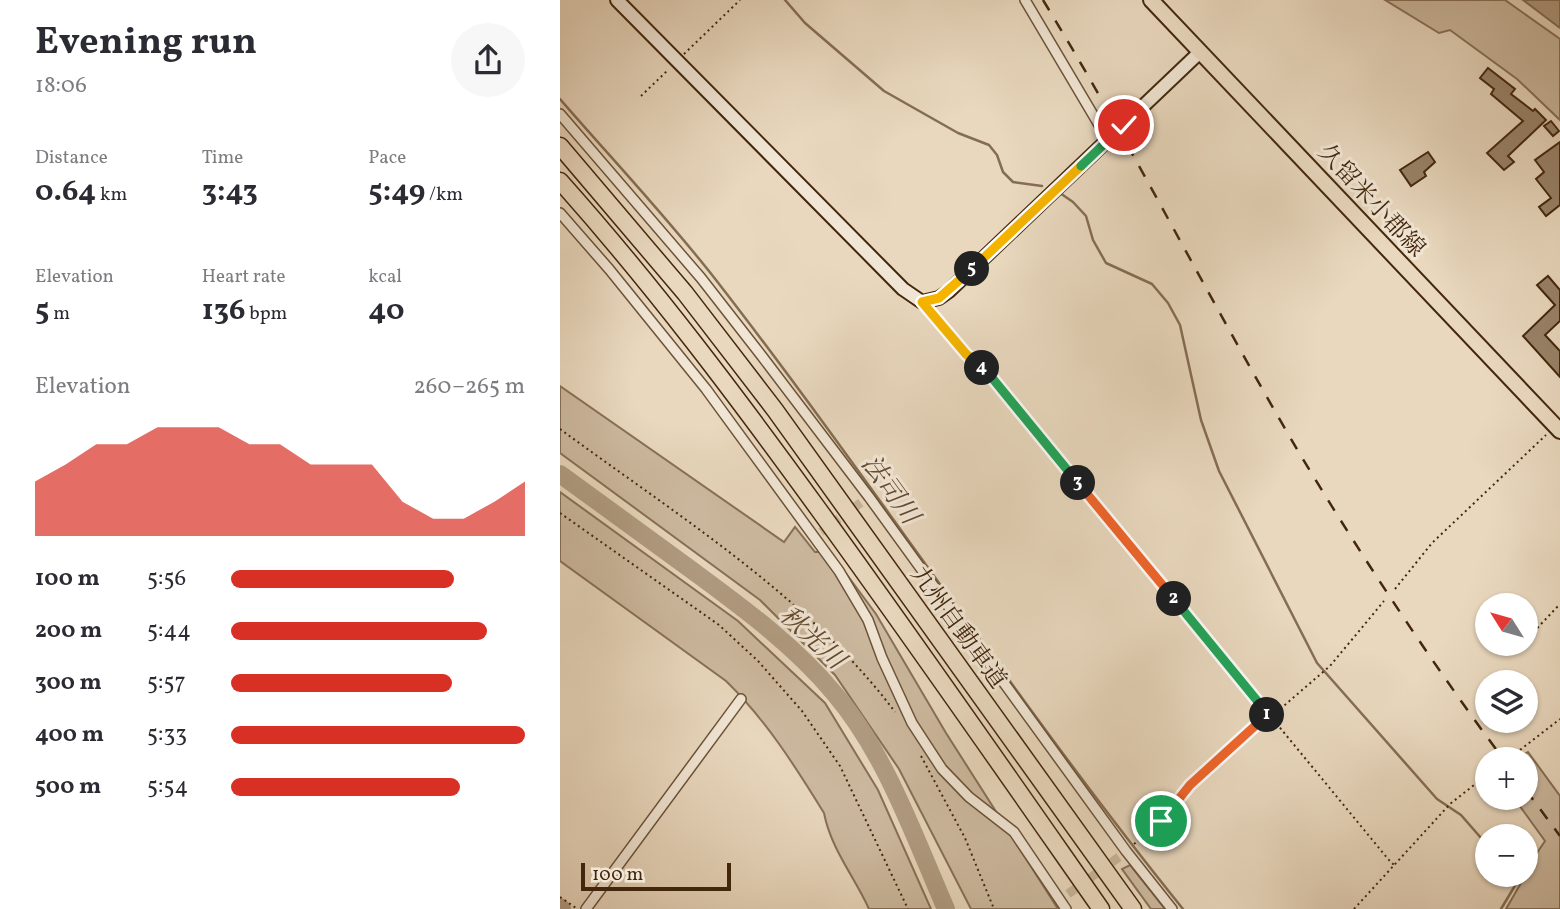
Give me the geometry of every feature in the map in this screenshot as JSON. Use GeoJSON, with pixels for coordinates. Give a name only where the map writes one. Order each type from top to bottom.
{"type":"FeatureCollection","features":[{"type":"Feature","properties":{"kind":"highway","name":"九州自動車道"},"geometry":{"type":"LineString","coordinates":[[560,146],[685,293],[775,410],[1133,909]]}},
{"type":"Feature","properties":{"kind":"highway","name":"九州自動車道"},"geometry":{"type":"LineString","coordinates":[[560,181],[668,309],[755,423],[879,593],[1101,909]]}},
{"type":"Feature","properties":{"kind":"main road","name":"久留米小郡線"},"geometry":{"type":"LineString","coordinates":[[1150,0],[1558,424]]}},
{"type":"Feature","properties":{"kind":"street"},"geometry":{"type":"LineString","coordinates":[[617,0],[902,289],[922,302],[939,298],[949,291],[1200,52]]}},
{"type":"Feature","properties":{"kind":"street"},"geometry":{"type":"LineString","coordinates":[[1024,0],[1108,140]]}},
{"type":"Feature","properties":{"kind":"street"},"geometry":{"type":"LineString","coordinates":[[560,114],[701,278],[866,499],[1122,854],[1172,909]]}},
{"type":"Feature","properties":{"kind":"street"},"geometry":{"type":"LineString","coordinates":[[560,213],[609,269],[818,534],[868,620],[912,723],[929,750],[969,797],[1014,832],[1064,897],[1066,909]]}},
{"type":"Feature","properties":{"kind":"street"},"geometry":{"type":"LineString","coordinates":[[586,909],[741,699]]}},
{"type":"Feature","properties":{"kind":"path"},"geometry":{"type":"LineString","coordinates":[[641,96],[740,0]]}},
{"type":"Feature","properties":{"kind":"path"},"geometry":{"type":"LineString","coordinates":[[922,302],[966,354],[993,379],[1394,864]]}},
{"type":"Feature","properties":{"kind":"path"},"geometry":{"type":"LineString","coordinates":[[1395,589],[1432,543],[1558,424]]}},
{"type":"Feature","properties":{"kind":"path"},"geometry":{"type":"LineString","coordinates":[[560,429],[787,599],[820,628],[897,714]]}},
{"type":"Feature","properties":{"kind":"path"},"geometry":{"type":"LineString","coordinates":[[560,513],[719,625],[758,661],[802,711],[840,766],[908,909]]}},
{"type":"Feature","properties":{"kind":"path"},"geometry":{"type":"LineString","coordinates":[[1271,717],[1325,669],[1384,601]]}},
{"type":"Feature","properties":{"kind":"path"},"geometry":{"type":"LineString","coordinates":[[1538,627],[1560,604]]}},
{"type":"Feature","properties":{"kind":"path"},"geometry":{"type":"LineString","coordinates":[[1139,840],[1161,821],[1190,785],[1268,714]]}},
{"type":"Feature","properties":{"kind":"path"},"geometry":{"type":"LineString","coordinates":[[1524,747],[1560,719]]}},
{"type":"Feature","properties":{"kind":"path"},"geometry":{"type":"LineString","coordinates":[[921,755],[965,838],[994,909]]}},
{"type":"Feature","properties":{"kind":"path"},"geometry":{"type":"LineString","coordinates":[[1354,909],[1450,804],[1475,784]]}},
{"type":"Feature","properties":{"kind":"path"},"geometry":{"type":"LineString","coordinates":[[560,897],[577,909]]}},
{"type":"Feature","properties":{"kind":"shaded area"},"geometry":{"type":"Polygon","coordinates":[[[1385,0],[1505,0],[1560,39],[1560,120],[1517,79],[1450,30],[1439,33],[1385,0]]]}},
{"type":"Feature","properties":{"kind":"shaded area"},"geometry":{"type":"Polygon","coordinates":[[[1523,0],[1560,0],[1560,28],[1523,0]]]}},
{"type":"Feature","properties":{"kind":"shaded area"},"geometry":{"type":"Polygon","coordinates":[[[560,386],[784,542],[795,527],[815,552],[830,552],[876,614],[946,733],[1058,909],[971,909],[899,769],[835,675],[760,600],[560,453],[560,386]]]}},
{"type":"Feature","properties":{"kind":"shaded area"},"geometry":{"type":"Polygon","coordinates":[[[560,492],[738,621],[825,703],[878,790],[931,909],[869,909],[837,850],[824,813],[779,744],[741,696],[726,681],[560,561],[560,492]]]}},
{"type":"Feature","properties":{"kind":"shaded area"},"geometry":{"type":"Polygon","coordinates":[[[1538,766],[1560,796],[1560,909],[1506,909],[1519,887],[1538,887],[1538,851],[1545,841],[1538,831],[1538,824],[1533,824],[1523,810],[1538,810],[1538,766]]]}},
{"type":"Feature","properties":{"kind":"shaded area"},"geometry":{"type":"Polygon","coordinates":[[[1130,865],[1165,909],[1151,909],[1122,869],[1130,865]]]}},
{"type":"Feature","properties":{"kind":"building"},"geometry":{"type":"Polygon","coordinates":[[[1488,68],[1515,89],[1511,94],[1533,111],[1535,109],[1546,120],[1508,156],[1514,162],[1504,170],[1487,153],[1523,121],[1491,94],[1494,89],[1480,78],[1488,68]]]}},
{"type":"Feature","properties":{"kind":"building"},"geometry":{"type":"Polygon","coordinates":[[[1551,121],[1559,131],[1553,136],[1544,126],[1551,121]]]}},
{"type":"Feature","properties":{"kind":"building"},"geometry":{"type":"Polygon","coordinates":[[[1560,142],[1560,205],[1546,216],[1539,207],[1551,198],[1536,179],[1544,172],[1535,160],[1560,142]]]}},
{"type":"Feature","properties":{"kind":"building"},"geometry":{"type":"Polygon","coordinates":[[[1428,152],[1435,162],[1424,172],[1426,176],[1411,186],[1400,170],[1428,152]]]}},
{"type":"Feature","properties":{"kind":"building"},"geometry":{"type":"Polygon","coordinates":[[[1548,276],[1560,290],[1560,321],[1545,335],[1560,351],[1560,377],[1523,336],[1555,305],[1537,285],[1548,276]]]}},
{"type":"Feature","properties":{"kind":"waterway"},"geometry":{"type":"LineString","coordinates":[[785,0],[805,23],[884,91],[958,133],[989,145],[997,155],[1003,172],[1013,182],[1042,186]]}},
{"type":"Feature","properties":{"kind":"waterway","name":"法司川"},"geometry":{"type":"LineString","coordinates":[[560,99],[716,280],[1063,754],[1183,909]]}},
{"type":"Feature","properties":{"kind":"waterway"},"geometry":{"type":"LineString","coordinates":[[1060,193],[1086,216],[1093,240],[1106,263],[1152,284],[1168,303],[1180,325],[1201,420],[1219,471],[1317,663],[1437,799],[1461,815],[1475,831]]}},
{"type":"Feature","properties":{"kind":"waterway","name":"秋光川"},"geometry":{"type":"LineString","coordinates":[[560,474],[749,613],[819,675],[852,717],[884,769],[946,909]]}},
{"type":"Feature","properties":{"kind":"waterway"},"geometry":{"type":"LineString","coordinates":[[1501,909],[1514,887]]}},
{"type":"Feature","properties":{"kind":"tunnel"},"geometry":{"type":"LineString","coordinates":[[821,532],[863,501]]}},
{"type":"Feature","properties":{"kind":"tunnel"},"geometry":{"type":"LineString","coordinates":[[1068,894],[1119,857]]}},
{"type":"Feature","properties":{"kind":"railway"},"geometry":{"type":"LineString","coordinates":[[1043,0],[1301,456],[1399,610],[1495,747]]}},
{"type":"Feature","properties":{"kind":"railway"},"geometry":{"type":"LineString","coordinates":[[1538,806],[1560,836]]}},
{"type":"Feature","properties":{"kind":"route"},"geometry":{"type":"LineString","coordinates":[[1124,125],[949,291],[939,298],[922,302],[966,354],[993,379],[1268,714],[1190,785],[1161,821]]}}]}
